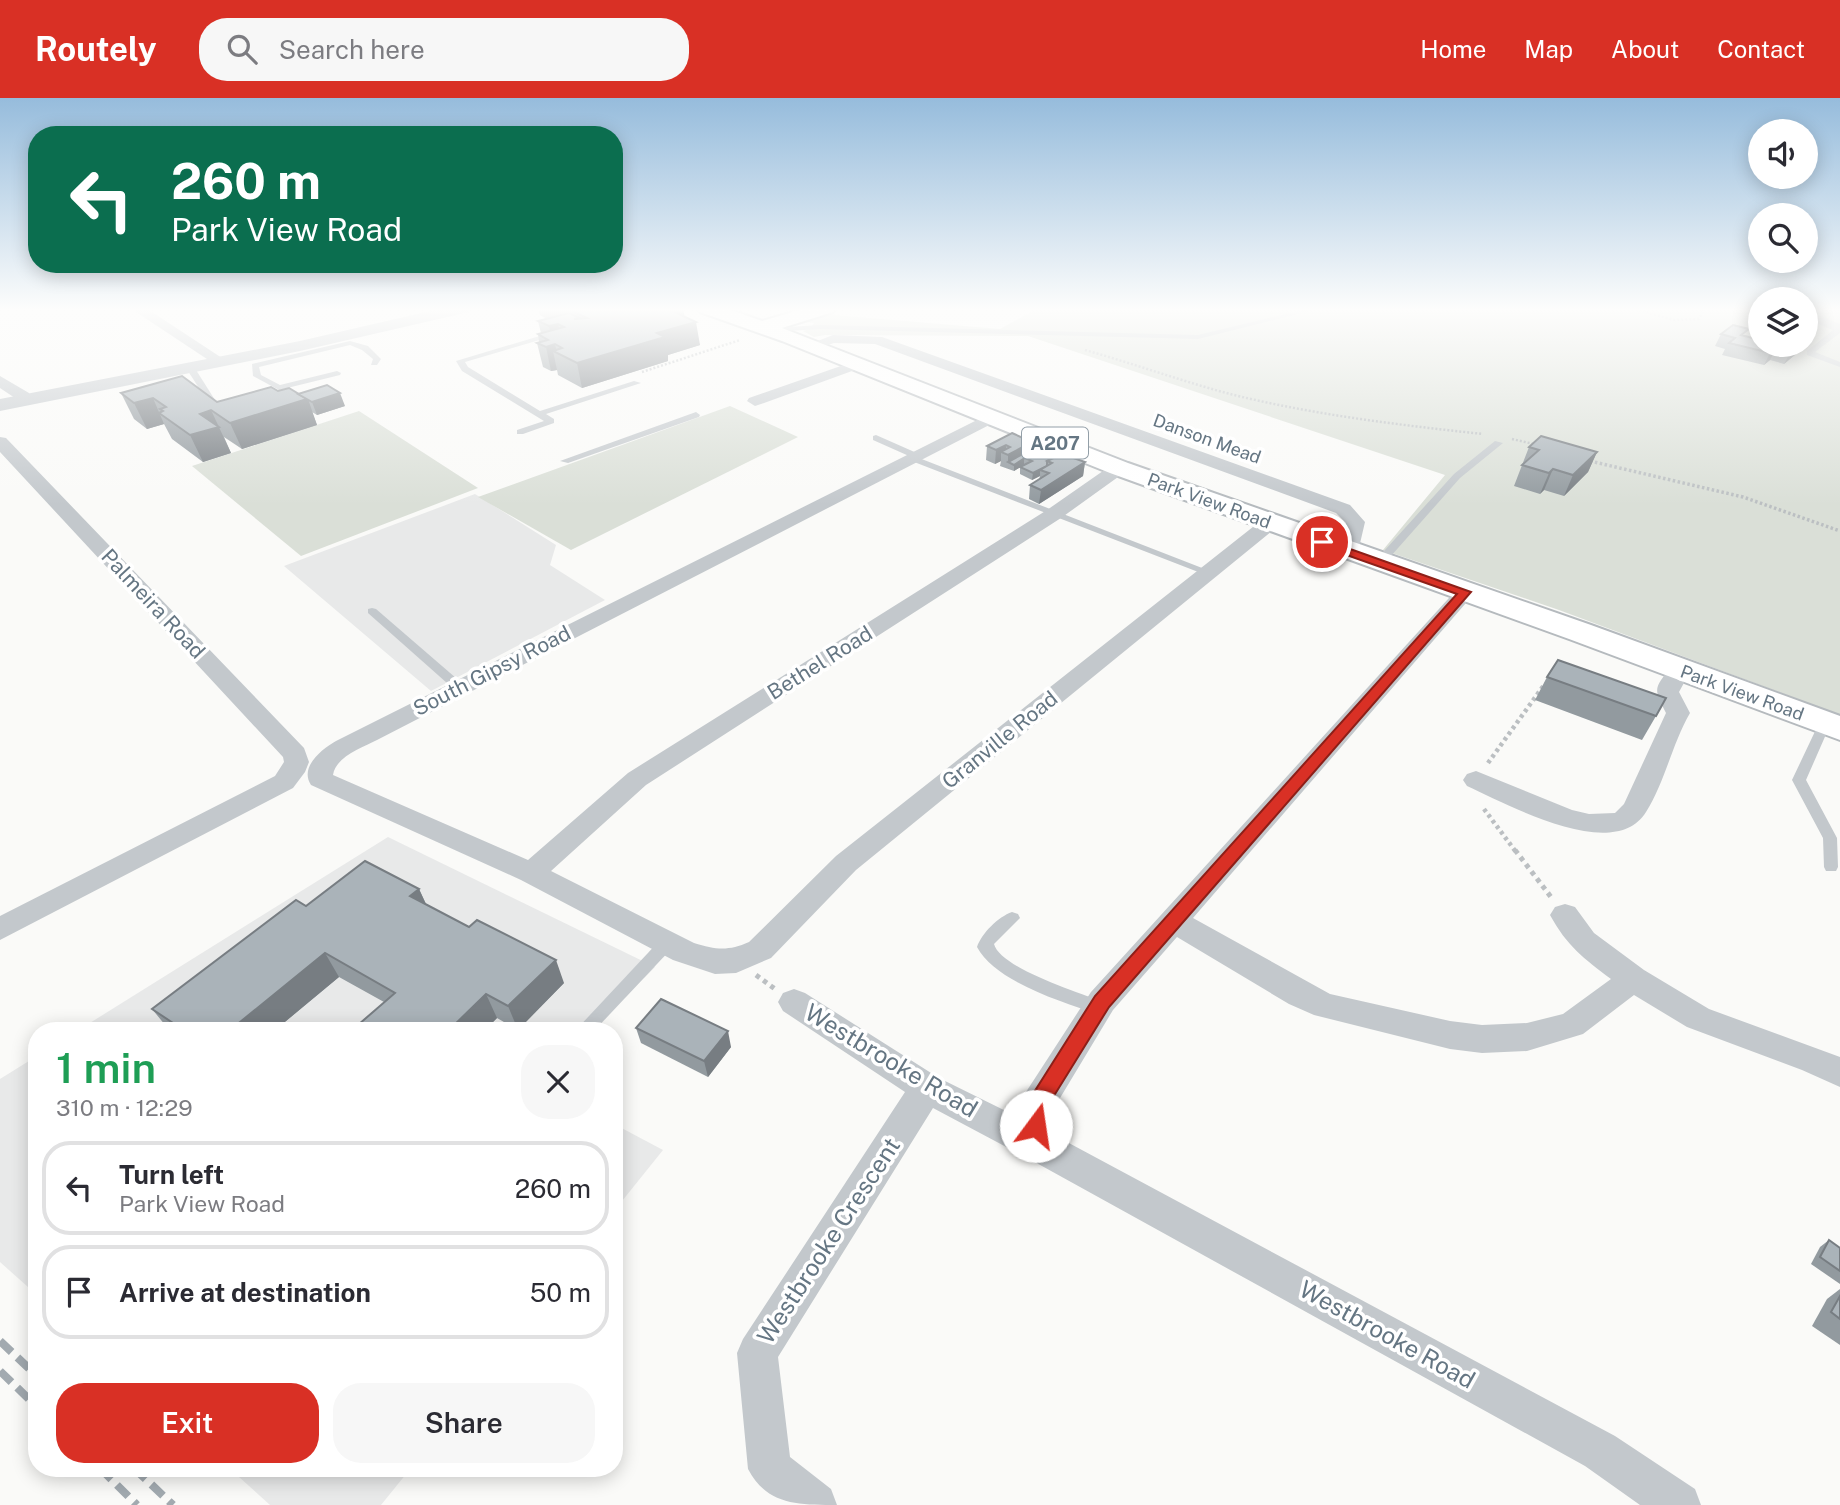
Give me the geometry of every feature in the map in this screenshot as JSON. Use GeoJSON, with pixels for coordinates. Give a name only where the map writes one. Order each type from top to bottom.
{"type":"FeatureCollection","features":[{"type":"Feature","properties":{"kind":"main road","name":"Park View Road"},"geometry":{"type":"LineString","coordinates":[[882,374],[1119,468],[1836,727]]}},
{"type":"Feature","properties":{"kind":"street"},"geometry":{"type":"LineString","coordinates":[[0,405],[160,374]]}},
{"type":"Feature","properties":{"kind":"street"},"geometry":{"type":"LineString","coordinates":[[755,401],[831,374]]}},
{"type":"Feature","properties":{"kind":"street","name":"Danson Mead"},"geometry":{"type":"LineString","coordinates":[[970,374],[1343,509],[1356,522],[1348,552]]}},
{"type":"Feature","properties":{"kind":"street"},"geometry":{"type":"LineString","coordinates":[[0,382],[23,396],[23,400]]}},
{"type":"Feature","properties":{"kind":"street","name":"South Gipsy Road"},"geometry":{"type":"LineString","coordinates":[[0,929],[460,688],[991,418]]}},
{"type":"Feature","properties":{"kind":"street","name":"Palmeira Road"},"geometry":{"type":"LineString","coordinates":[[0,442],[308,769]]}},
{"type":"Feature","properties":{"kind":"street","name":"Bethel Road"},"geometry":{"type":"LineString","coordinates":[[531,873],[637,779],[1054,514],[1119,468]]}},
{"type":"Feature","properties":{"kind":"street","name":"Granville Road"},"geometry":{"type":"LineString","coordinates":[[736,961],[760,950],[846,863],[1270,523]]}},
{"type":"Feature","properties":{"kind":"street"},"geometry":{"type":"LineString","coordinates":[[1055,1154],[1041,1139],[1034,1115],[1038,1103],[1098,1007],[1465,592]]}},
{"type":"Feature","properties":{"kind":"street"},"geometry":{"type":"LineString","coordinates":[[1476,780],[1571,819],[1606,824],[1625,820],[1635,809],[1678,712],[1667,698],[1667,690],[1680,670]]}},
{"type":"Feature","properties":{"kind":"street"},"geometry":{"type":"LineString","coordinates":[[308,769],[328,784],[531,873],[667,943],[715,962],[736,961]]}},
{"type":"Feature","properties":{"kind":"street"},"geometry":{"type":"LineString","coordinates":[[1565,915],[1583,941],[1633,979],[1698,1018],[1827,1067]]}},
{"type":"Feature","properties":{"kind":"street"},"geometry":{"type":"LineString","coordinates":[[1174,921],[1300,995],[1325,1006],[1450,1035],[1482,1039],[1527,1037],[1572,1025],[1633,979]]}},
{"type":"Feature","properties":{"kind":"street","name":"Westbrooke Road"},"geometry":{"type":"LineString","coordinates":[[794,1002],[927,1088],[1055,1154],[1600,1451],[1657,1498]]}},
{"type":"Feature","properties":{"kind":"street","name":"Westbrooke Crescent"},"geometry":{"type":"LineString","coordinates":[[815,1505],[770,1469],[757,1353],[927,1088]]}},
{"type":"Feature","properties":{"kind":"lane"},"geometry":{"type":"LineString","coordinates":[[196,374],[205,395],[211,400]]}},
{"type":"Feature","properties":{"kind":"lane"},"geometry":{"type":"LineString","coordinates":[[258,374],[268,384],[279,388],[334,374]]}},
{"type":"Feature","properties":{"kind":"lane"},"geometry":{"type":"LineString","coordinates":[[473,374],[551,421],[520,432]]}},
{"type":"Feature","properties":{"kind":"lane"},"geometry":{"type":"LineString","coordinates":[[539,414],[637,383]]}},
{"type":"Feature","properties":{"kind":"lane"},"geometry":{"type":"LineString","coordinates":[[566,397],[575,402]]}},
{"type":"Feature","properties":{"kind":"lane"},"geometry":{"type":"LineString","coordinates":[[565,461],[696,415]]}},
{"type":"Feature","properties":{"kind":"lane"},"geometry":{"type":"LineString","coordinates":[[876,438],[914,457],[1054,514],[1210,573]]}},
{"type":"Feature","properties":{"kind":"lane"},"geometry":{"type":"LineString","coordinates":[[1379,562],[1457,476],[1500,440]]}},
{"type":"Feature","properties":{"kind":"lane"},"geometry":{"type":"LineString","coordinates":[[372,611],[460,688]]}},
{"type":"Feature","properties":{"kind":"lane"},"geometry":{"type":"LineString","coordinates":[[1830,867],[1830,838],[1799,780],[1836,727]]}},
{"type":"Feature","properties":{"kind":"lane"},"geometry":{"type":"LineString","coordinates":[[1012,918],[987,941],[985,947],[989,956],[1018,972],[1098,1007]]}},
{"type":"Feature","properties":{"kind":"lane"},"geometry":{"type":"LineString","coordinates":[[592,1022],[667,943]]}},
{"type":"Feature","properties":{"kind":"path"},"geometry":{"type":"LineString","coordinates":[[1159,374],[1301,410],[1392,425],[1490,435]]}},
{"type":"Feature","properties":{"kind":"path"},"geometry":{"type":"LineString","coordinates":[[1500,440],[1541,446]]}},
{"type":"Feature","properties":{"kind":"path"},"geometry":{"type":"LineString","coordinates":[[1584,459],[1743,497],[1840,531]]}},
{"type":"Feature","properties":{"kind":"path"},"geometry":{"type":"LineString","coordinates":[[1476,780],[1548,678]]}},
{"type":"Feature","properties":{"kind":"path"},"geometry":{"type":"LineString","coordinates":[[1482,806],[1565,915]]}},
{"type":"Feature","properties":{"kind":"path","name":"Westbrooke Road"},"geometry":{"type":"LineString","coordinates":[[736,961],[794,1002]]}},
{"type":"Feature","properties":{"kind":"shaded area"},"geometry":{"type":"Polygon","coordinates":[[[1141,374],[1840,374],[1840,715],[1559,610],[1383,550],[1445,475],[1141,374]]]}},
{"type":"Feature","properties":{"kind":"shaded area"},"geometry":{"type":"Polygon","coordinates":[[[730,406],[798,437],[571,550],[478,497],[730,406]]]}},
{"type":"Feature","properties":{"kind":"shaded area"},"geometry":{"type":"Polygon","coordinates":[[[359,411],[478,488],[301,556],[192,466],[359,411]]]}},
{"type":"Feature","properties":{"kind":"shaded area"},"geometry":{"type":"Polygon","coordinates":[[[475,494],[556,545],[550,565],[605,600],[431,691],[284,566],[475,494]]]}},
{"type":"Feature","properties":{"kind":"shaded area"},"geometry":{"type":"Polygon","coordinates":[[[388,837],[655,967],[601,1022],[91,1022],[388,837]]]}},
{"type":"Feature","properties":{"kind":"shaded area"},"geometry":{"type":"Polygon","coordinates":[[[28,1062],[28,1287],[0,1262],[0,1079],[28,1062]]]}},
{"type":"Feature","properties":{"kind":"shaded area"},"geometry":{"type":"Polygon","coordinates":[[[623,1129],[663,1150],[623,1200],[623,1129]]]}},
{"type":"Feature","properties":{"kind":"shaded area"},"geometry":{"type":"Polygon","coordinates":[[[239,1477],[404,1477],[381,1505],[270,1505],[239,1477]]]}},
{"type":"Feature","properties":{"kind":"building"},"geometry":{"type":"Polygon","coordinates":[[[182,376],[217,402],[271,387],[278,391],[289,388],[307,399],[230,423],[211,410],[200,414],[219,427],[190,435],[159,413],[163,411],[160,409],[166,407],[153,398],[134,403],[121,393],[182,376]]]}},
{"type":"Feature","properties":{"kind":"building"},"geometry":{"type":"Polygon","coordinates":[[[327,385],[340,393],[312,402],[298,394],[327,385]]]}},
{"type":"Feature","properties":{"kind":"building"},"geometry":{"type":"Polygon","coordinates":[[[1012,433],[1032,442],[1008,455],[1001,452],[1010,447],[1006,445],[996,450],[987,446],[1012,433]]]}},
{"type":"Feature","properties":{"kind":"building"},"geometry":{"type":"Polygon","coordinates":[[[1541,436],[1597,452],[1573,475],[1553,469],[1549,473],[1522,465],[1539,450],[1529,447],[1541,436]]]}},
{"type":"Feature","properties":{"kind":"building"},"geometry":{"type":"Polygon","coordinates":[[[1032,449],[1054,458],[1047,461],[1047,466],[1033,473],[1020,467],[1032,461],[1025,458],[1014,465],[1008,462],[1032,449]]]}},
{"type":"Feature","properties":{"kind":"building"},"geometry":{"type":"Polygon","coordinates":[[[1062,454],[1085,462],[1041,490],[1030,485],[1049,473],[1040,470],[1052,463],[1047,461],[1062,454]]]}},
{"type":"Feature","properties":{"kind":"building"},"geometry":{"type":"Polygon","coordinates":[[[1558,660],[1666,698],[1656,716],[1547,677],[1558,660]]]}},
{"type":"Feature","properties":{"kind":"building"},"geometry":{"type":"Polygon","coordinates":[[[365,861],[419,889],[410,896],[469,927],[477,920],[556,960],[508,1006],[486,994],[457,1022],[361,1022],[395,993],[325,953],[240,1022],[172,1022],[152,1009],[296,900],[306,906],[365,861]]]}},
{"type":"Feature","properties":{"kind":"building"},"geometry":{"type":"Polygon","coordinates":[[[661,999],[728,1031],[704,1061],[636,1028],[661,999]]]}},
{"type":"Feature","properties":{"kind":"building"},"geometry":{"type":"Polygon","coordinates":[[[1829,1240],[1840,1248],[1840,1271],[1820,1257],[1829,1240]]]}},
{"type":"Feature","properties":{"kind":"building"},"geometry":{"type":"Polygon","coordinates":[[[1840,1296],[1840,1319],[1831,1312],[1840,1296]]]}},
{"type":"Feature","properties":{"kind":"railway"},"geometry":{"type":"LineString","coordinates":[[0,1341],[28,1367]]}},
{"type":"Feature","properties":{"kind":"railway"},"geometry":{"type":"LineString","coordinates":[[0,1371],[28,1398]]}},
{"type":"Feature","properties":{"kind":"railway"},"geometry":{"type":"LineString","coordinates":[[109,1477],[137,1505]]}},
{"type":"Feature","properties":{"kind":"railway"},"geometry":{"type":"LineString","coordinates":[[143,1477],[173,1505]]}},
{"type":"Feature","properties":{"kind":"route"},"geometry":{"type":"LineString","coordinates":[[1036,1126],[1034,1115],[1038,1103],[1102,1001],[1465,592],[1322,542]]}}]}
